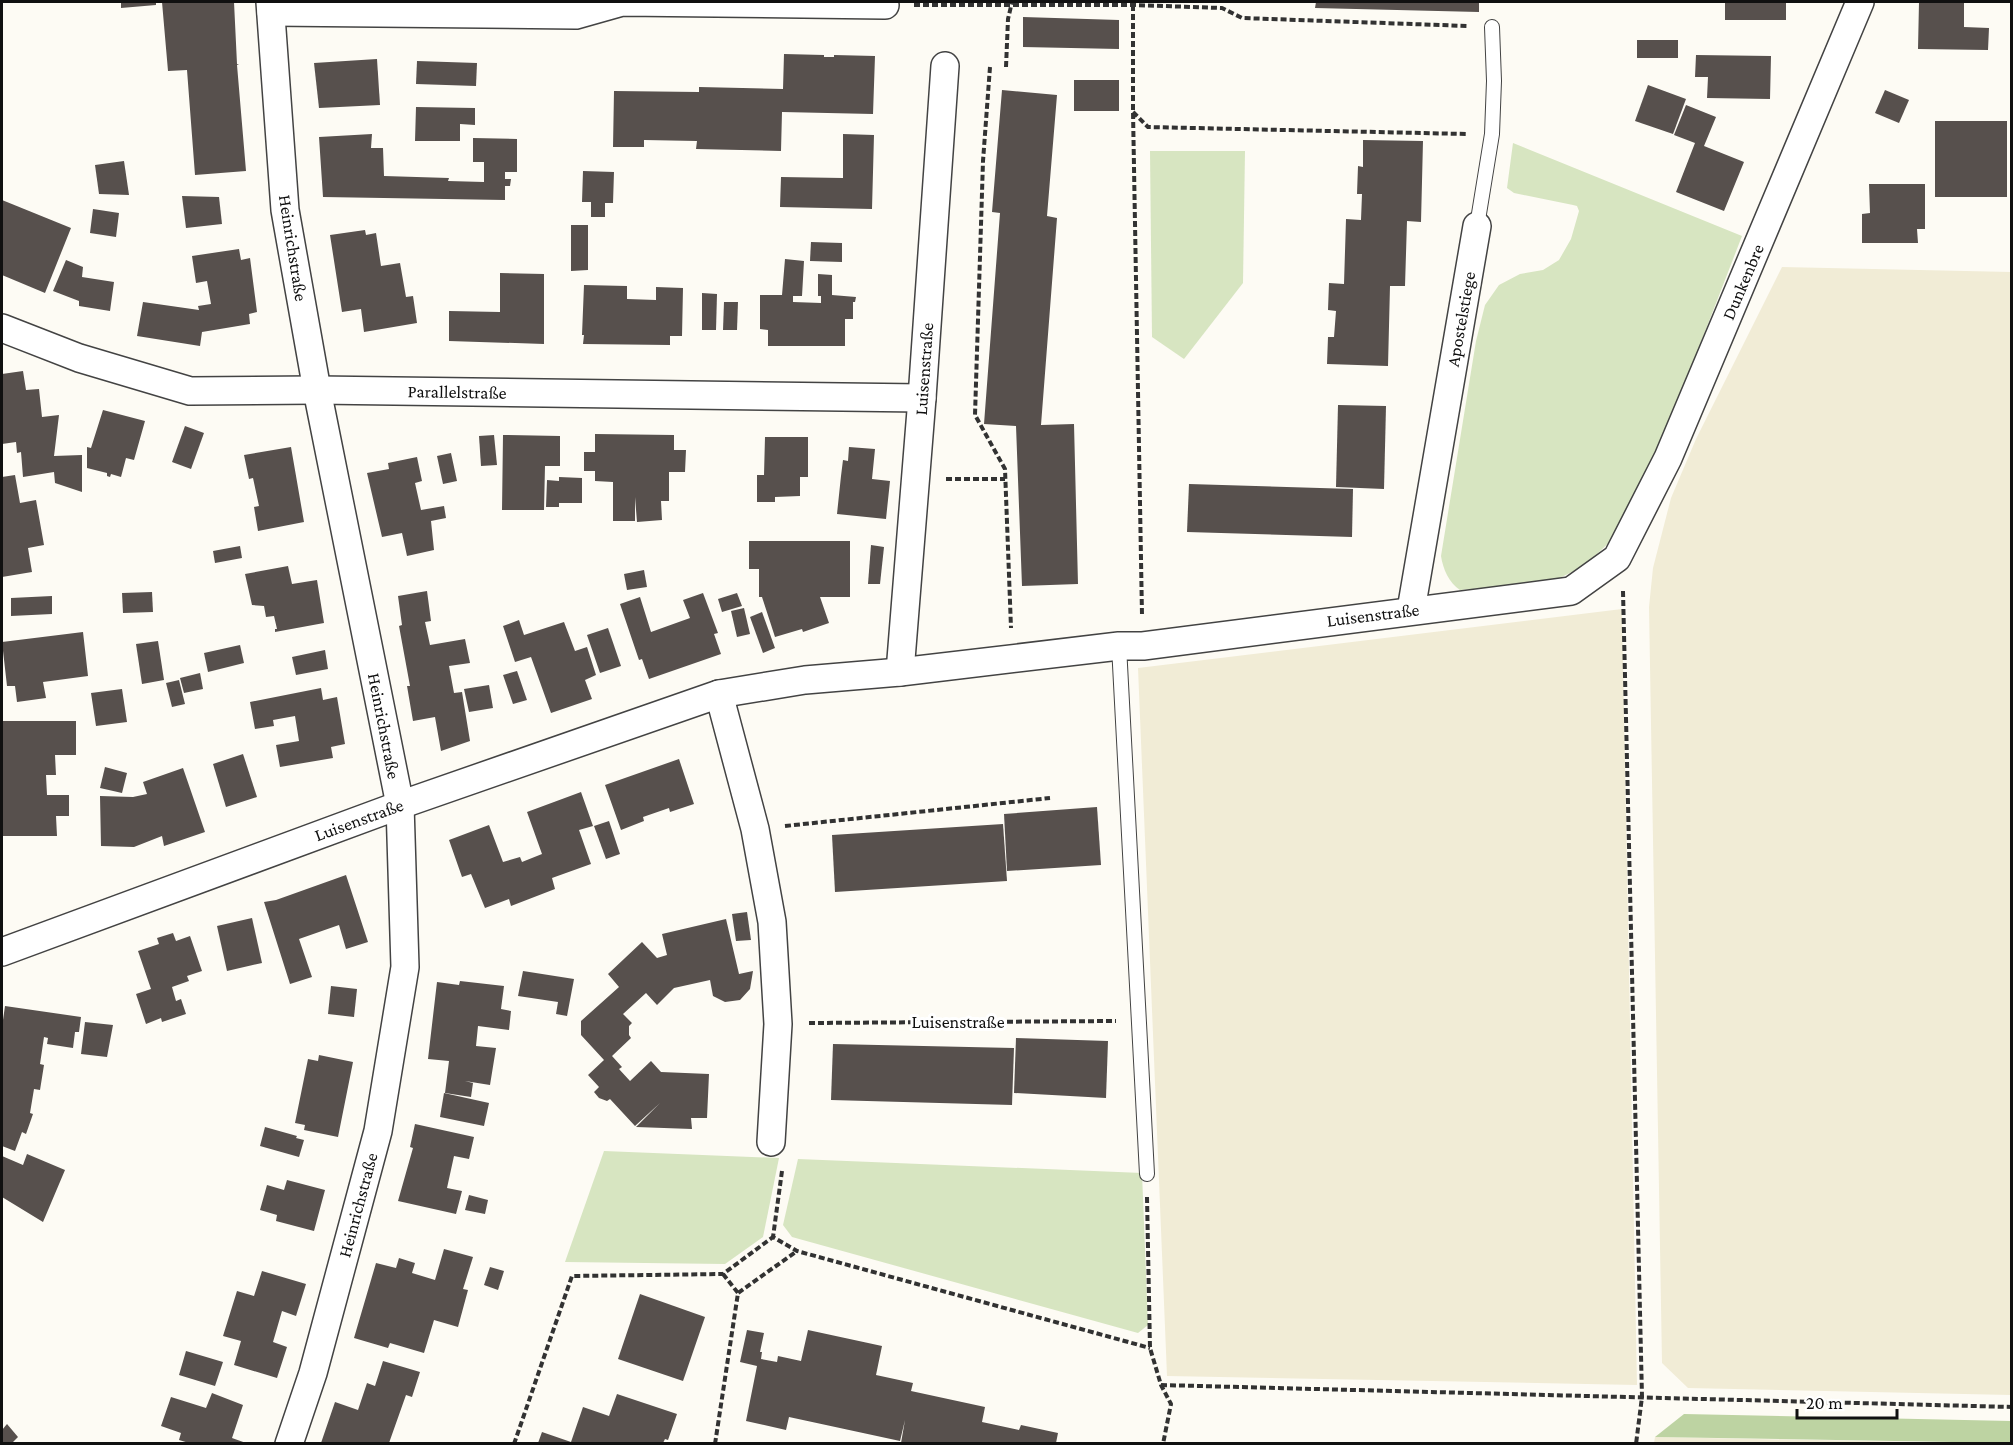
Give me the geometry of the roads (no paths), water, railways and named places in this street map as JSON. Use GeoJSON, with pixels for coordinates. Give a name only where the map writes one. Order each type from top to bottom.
{"type":"FeatureCollection","features":[{"type":"Feature","properties":{"kind":"street"},"geometry":{"type":"LineString","coordinates":[[271,7],[576,15],[622,2],[885,5]]}},
{"type":"Feature","properties":{"kind":"street","name":"Dunkenbre"},"geometry":{"type":"LineString","coordinates":[[1617,558],[1668,458],[1860,2]]}},
{"type":"Feature","properties":{"kind":"street","name":"Heinrichstraße"},"geometry":{"type":"LineString","coordinates":[[271,7],[285,210],[317,390],[400,805],[405,967],[378,1131],[313,1373],[289,1443]]}},
{"type":"Feature","properties":{"kind":"street","name":"Luisenstraße"},"geometry":{"type":"LineString","coordinates":[[900,672],[945,66]]}},
{"type":"Feature","properties":{"kind":"street","name":"Apostelstiege"},"geometry":{"type":"LineString","coordinates":[[1411,610],[1477,226]]}},
{"type":"Feature","properties":{"kind":"street","name":"Parallelstraße"},"geometry":{"type":"LineString","coordinates":[[2,328],[79,358],[190,391],[317,390],[922,398]]}},
{"type":"Feature","properties":{"kind":"street","name":"Luisenstraße"},"geometry":{"type":"LineString","coordinates":[[2,952],[400,805],[719,694],[805,680],[1012,660],[1571,591],[1617,558]]}},
{"type":"Feature","properties":{"kind":"street"},"geometry":{"type":"LineString","coordinates":[[719,694],[755,830],[772,922],[778,1024],[771,1142]]}},
{"type":"Feature","properties":{"kind":"lane","name":"Apostelstiege"},"geometry":{"type":"LineString","coordinates":[[1477,226],[1492,134],[1494,81],[1492,27]]}},
{"type":"Feature","properties":{"kind":"lane"},"geometry":{"type":"LineString","coordinates":[[1131,646],[1138,1021],[1147,1173]]}}]}
